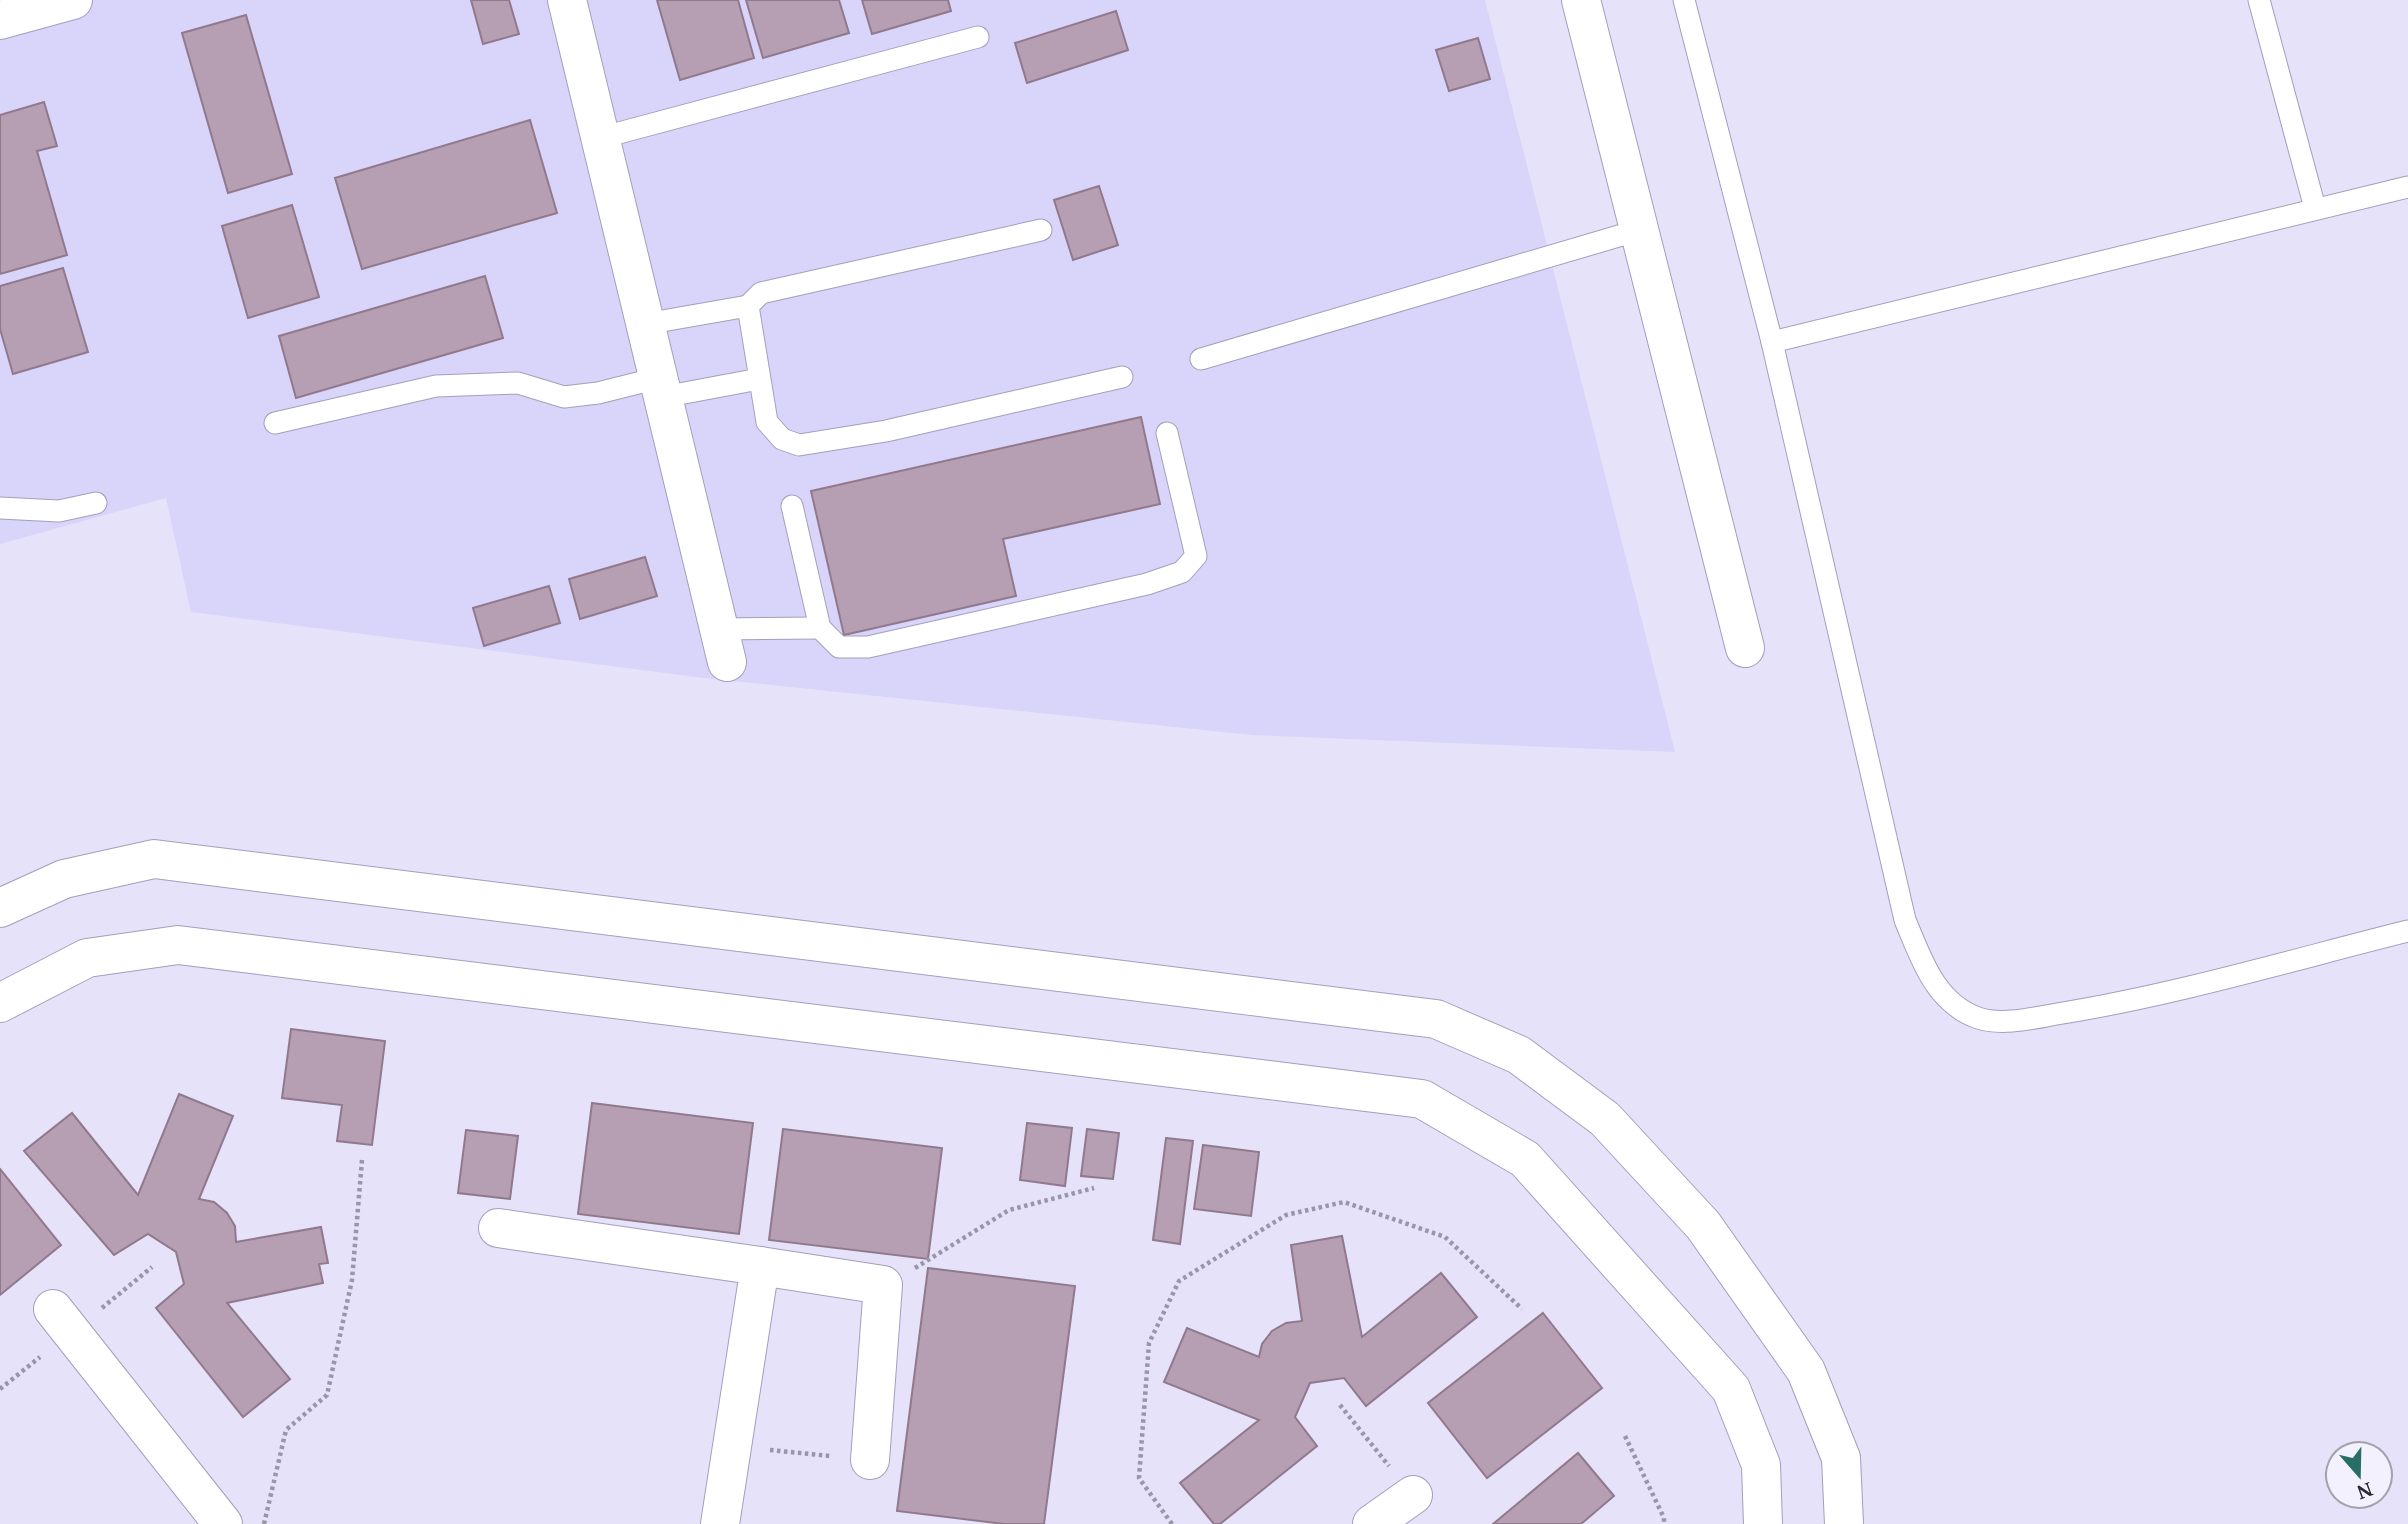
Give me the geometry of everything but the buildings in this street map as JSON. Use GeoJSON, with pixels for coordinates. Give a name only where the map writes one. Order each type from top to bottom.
{"type":"FeatureCollection","features":[{"type":"Feature","properties":{"kind":"street"},"geometry":{"type":"LineString","coordinates":[[0,20],[74,0]]}},
{"type":"Feature","properties":{"kind":"street"},"geometry":{"type":"LineString","coordinates":[[567,0],[723,646]]}},
{"type":"Feature","properties":{"kind":"street"},"geometry":{"type":"LineString","coordinates":[[1581,0],[1745,648]]}},
{"type":"Feature","properties":{"kind":"street"},"geometry":{"type":"LineString","coordinates":[[0,908],[64,879],[154,859],[1436,1019],[1519,1055],[1605,1119],[1703,1225],[1806,1371],[1840,1458],[1844,1524]]}},
{"type":"Feature","properties":{"kind":"street"},"geometry":{"type":"LineString","coordinates":[[0,1003],[87,958],[178,945],[1422,1099],[1525,1158],[1731,1389],[1761,1465],[1763,1524]]}},
{"type":"Feature","properties":{"kind":"street"},"geometry":{"type":"LineString","coordinates":[[498,1228],[884,1285],[870,1460]]}},
{"type":"Feature","properties":{"kind":"street"},"geometry":{"type":"LineString","coordinates":[[720,1524],[760,1266]]}},
{"type":"Feature","properties":{"kind":"street"},"geometry":{"type":"LineString","coordinates":[[53,1309],[223,1524]]}},
{"type":"Feature","properties":{"kind":"street"},"geometry":{"type":"LineString","coordinates":[[1372,1524],[1413,1495]]}},
{"type":"Feature","properties":{"kind":"lane"},"geometry":{"type":"LineString","coordinates":[[1684,0],[1772,342],[1905,920],[1927,973],[1950,1001],[1979,1019],[2018,1021],[2102,1007],[2408,931]]}},
{"type":"Feature","properties":{"kind":"lane"},"geometry":{"type":"LineString","coordinates":[[2259,0],[2315,208]]}},
{"type":"Feature","properties":{"kind":"lane"},"geometry":{"type":"LineString","coordinates":[[600,138],[978,37]]}},
{"type":"Feature","properties":{"kind":"lane"},"geometry":{"type":"LineString","coordinates":[[1772,342],[2408,187]]}},
{"type":"Feature","properties":{"kind":"lane"},"geometry":{"type":"LineString","coordinates":[[645,324],[748,306],[761,293],[780,287],[1041,230]]}},
{"type":"Feature","properties":{"kind":"lane"},"geometry":{"type":"LineString","coordinates":[[1201,359],[1639,230]]}},
{"type":"Feature","properties":{"kind":"lane"},"geometry":{"type":"LineString","coordinates":[[748,306],[767,422],[782,439],[799,445],[886,431],[1122,377]]}},
{"type":"Feature","properties":{"kind":"lane"},"geometry":{"type":"LineString","coordinates":[[275,423],[436,386],[518,383],[564,397],[759,379]]}},
{"type":"Feature","properties":{"kind":"lane"},"geometry":{"type":"LineString","coordinates":[[792,506],[820,628],[839,647],[868,647],[1147,584],[1182,572],[1196,555],[1167,433]]}},
{"type":"Feature","properties":{"kind":"lane"},"geometry":{"type":"LineString","coordinates":[[0,508],[59,511],[96,503]]}},
{"type":"Feature","properties":{"kind":"lane"},"geometry":{"type":"LineString","coordinates":[[723,646],[820,628]]}},
{"type":"Feature","properties":{"kind":"path"},"geometry":{"type":"LineString","coordinates":[[264,1524],[286,1430],[327,1395],[352,1280],[362,1160]]}},
{"type":"Feature","properties":{"kind":"path"},"geometry":{"type":"LineString","coordinates":[[884,1285],[1009,1210],[1094,1188]]}},
{"type":"Feature","properties":{"kind":"path"},"geometry":{"type":"LineString","coordinates":[[1172,1524],[1139,1478],[1149,1343],[1179,1281],[1286,1215],[1344,1202],[1445,1237],[1522,1308]]}},
{"type":"Feature","properties":{"kind":"path"},"geometry":{"type":"LineString","coordinates":[[1625,1436],[1664,1518],[1664,1524]]}},
{"type":"Feature","properties":{"kind":"path"},"geometry":{"type":"LineString","coordinates":[[730,1447],[870,1460]]}},
{"type":"Feature","properties":{"kind":"shaded area"},"geometry":{"type":"Polygon","coordinates":[[[0,0],[1485,0],[1675,752],[1252,735],[704,678],[191,612],[166,498],[0,544],[0,0]]]}}]}
